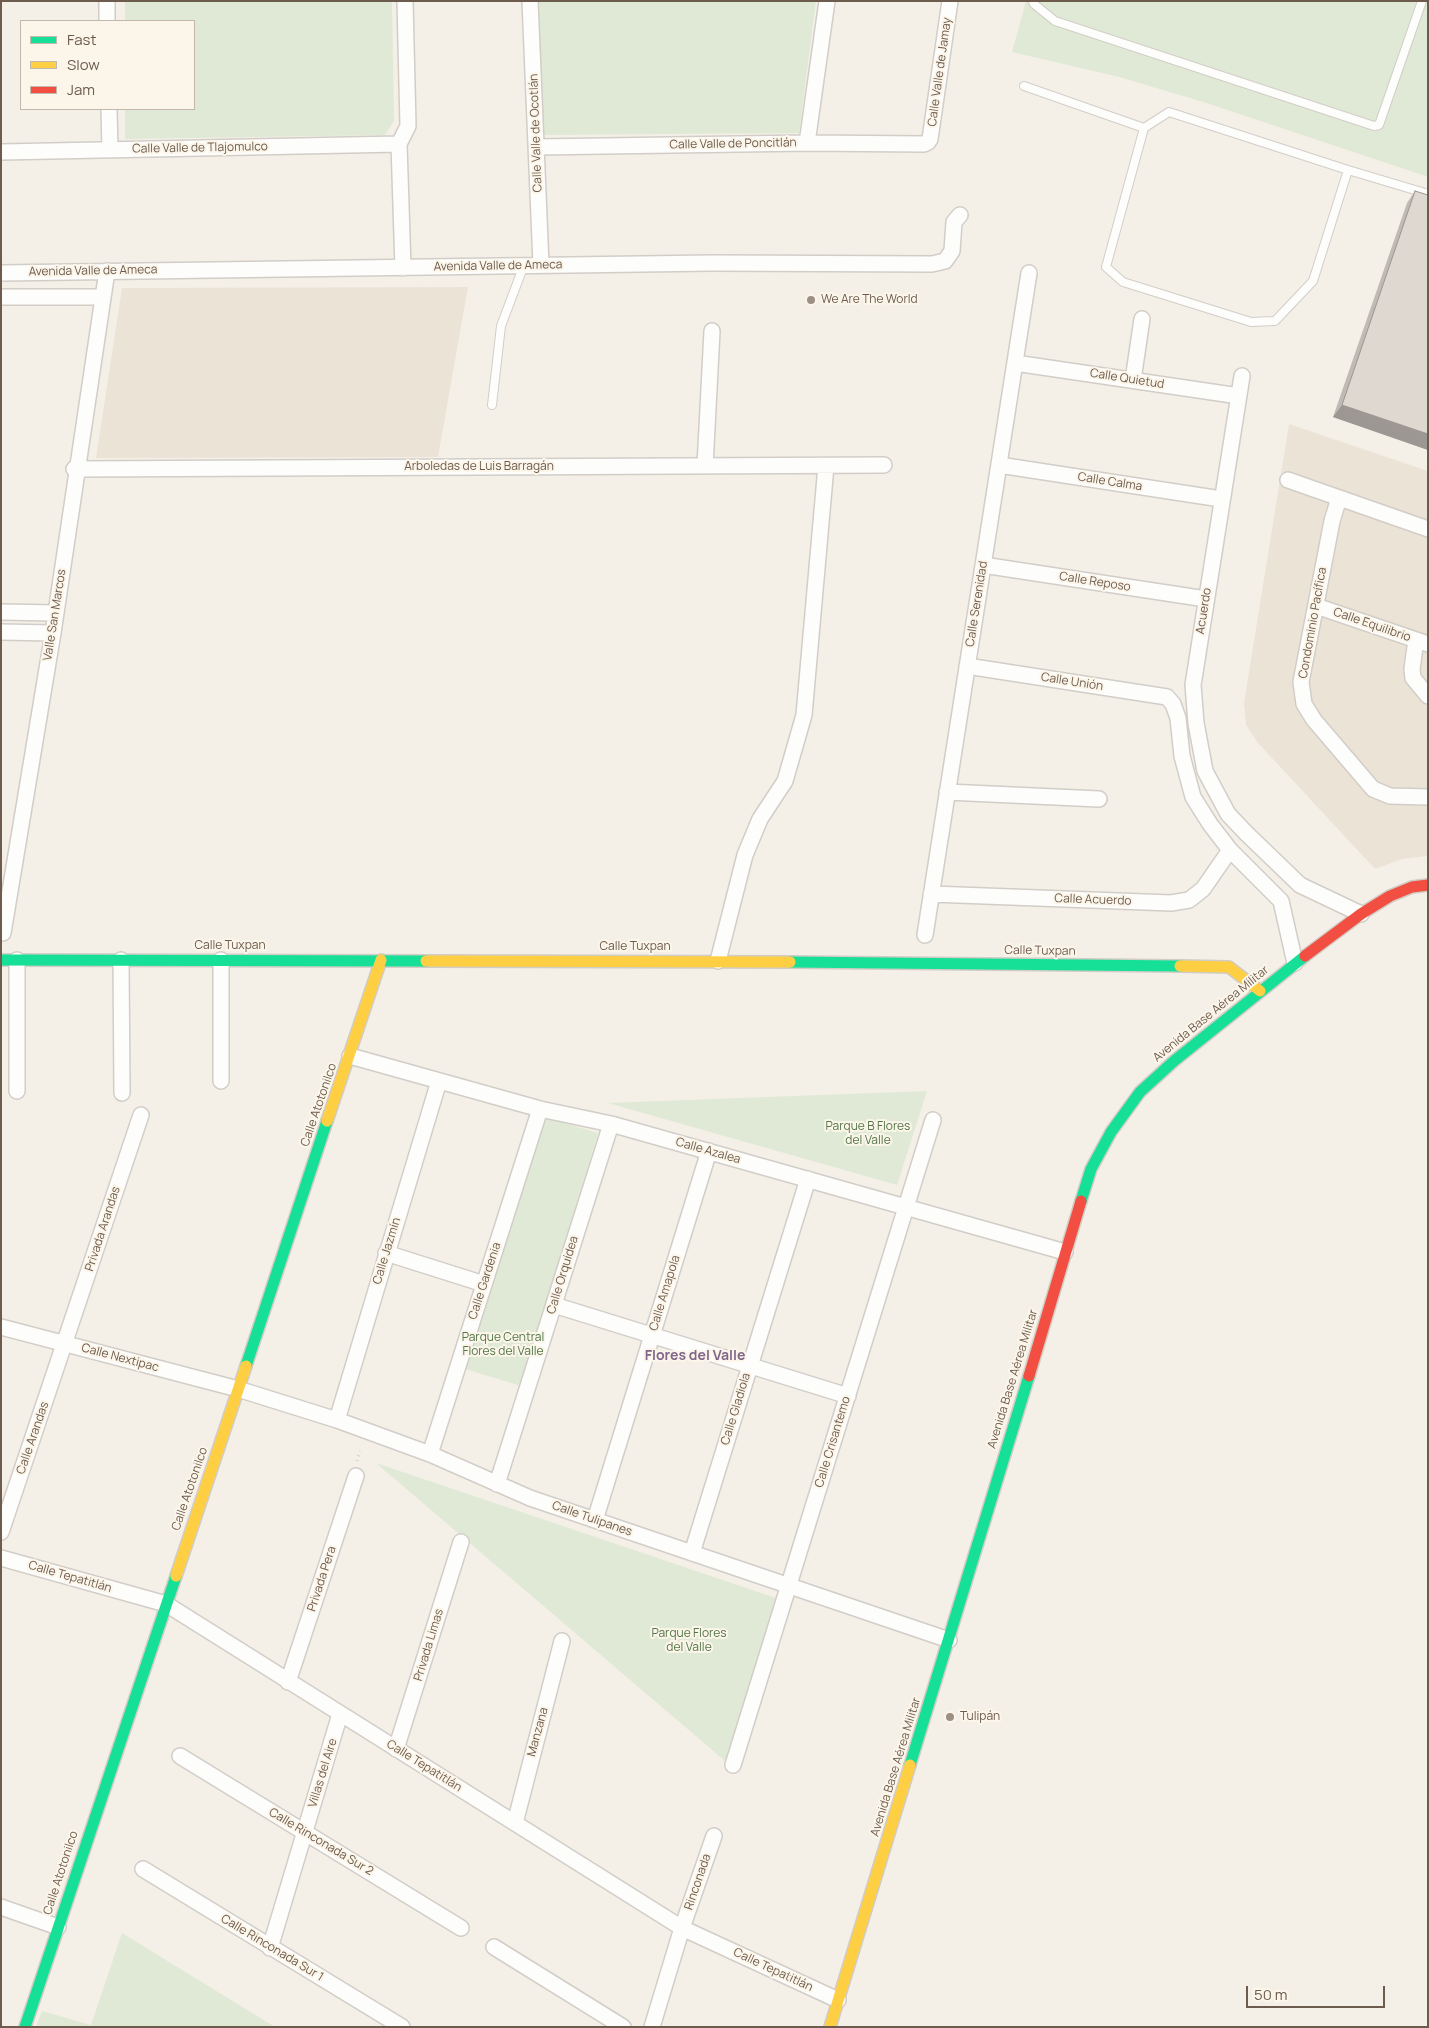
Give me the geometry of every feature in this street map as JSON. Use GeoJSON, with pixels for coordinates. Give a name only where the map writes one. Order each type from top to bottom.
{"type":"FeatureCollection","features":[{"type":"Feature","properties":{"kind":"street"},"geometry":{"type":"LineString","coordinates":[[107,1],[107,20]]}},
{"type":"Feature","properties":{"kind":"street"},"geometry":{"type":"LineString","coordinates":[[403,268],[399,144],[408,126],[405,1]]}},
{"type":"Feature","properties":{"kind":"street","name":"Calle Valle de Ocotlán"},"geometry":{"type":"LineString","coordinates":[[530,1],[541,265]]}},
{"type":"Feature","properties":{"kind":"street"},"geometry":{"type":"LineString","coordinates":[[807,142],[827,1]]}},
{"type":"Feature","properties":{"kind":"street","name":"Calle Valle de Jamay"},"geometry":{"type":"LineString","coordinates":[[928,142],[950,1]]}},
{"type":"Feature","properties":{"kind":"street"},"geometry":{"type":"LineString","coordinates":[[109,110],[110,150]]}},
{"type":"Feature","properties":{"kind":"street","name":"Calle Valle de Poncitlán"},"geometry":{"type":"LineString","coordinates":[[537,147],[807,142],[924,144],[928,142]]}},
{"type":"Feature","properties":{"kind":"street","name":"Calle Valle de Tlajomulco"},"geometry":{"type":"LineString","coordinates":[[1,152],[399,144]]}},
{"type":"Feature","properties":{"kind":"street","name":"Avenida Valle de Ameca"},"geometry":{"type":"LineString","coordinates":[[1,272],[712,263],[932,264],[945,261],[952,251],[954,222],[960,215]]}},
{"type":"Feature","properties":{"kind":"street","name":"Valle San Marcos"},"geometry":{"type":"LineString","coordinates":[[4,933],[56,614],[76,469],[107,271]]}},
{"type":"Feature","properties":{"kind":"street","name":"Calle Serenidad"},"geometry":{"type":"LineString","coordinates":[[925,935],[1029,273]]}},
{"type":"Feature","properties":{"kind":"street"},"geometry":{"type":"LineString","coordinates":[[1,297],[103,297]]}},
{"type":"Feature","properties":{"kind":"street"},"geometry":{"type":"LineString","coordinates":[[1133,380],[1142,319]]}},
{"type":"Feature","properties":{"kind":"street"},"geometry":{"type":"LineString","coordinates":[[705,466],[712,331]]}},
{"type":"Feature","properties":{"kind":"street","name":"Calle Quietud"},"geometry":{"type":"LineString","coordinates":[[1015,363],[1239,396]]}},
{"type":"Feature","properties":{"kind":"street","name":"Acuerdo"},"geometry":{"type":"LineString","coordinates":[[1242,376],[1193,685],[1193,698],[1205,771],[1228,814],[1279,866],[1300,885],[1361,914]]}},
{"type":"Feature","properties":{"kind":"street","name":"Arboledas de Luis Barragán"},"geometry":{"type":"LineString","coordinates":[[76,469],[884,465]]}},
{"type":"Feature","properties":{"kind":"street","name":"Calle Calma"},"geometry":{"type":"LineString","coordinates":[[999,465],[1221,499]]}},
{"type":"Feature","properties":{"kind":"street"},"geometry":{"type":"LineString","coordinates":[[718,961],[745,855],[760,819],[785,781],[804,715],[826,466]]}},
{"type":"Feature","properties":{"kind":"street"},"geometry":{"type":"LineString","coordinates":[[1288,480],[1428,529]]}},
{"type":"Feature","properties":{"kind":"street","name":"Condominio Pacífica"},"geometry":{"type":"LineString","coordinates":[[1339,498],[1332,521],[1301,682],[1304,704],[1314,720],[1373,789],[1390,796],[1428,797]]}},
{"type":"Feature","properties":{"kind":"street","name":"Calle Reposo"},"geometry":{"type":"LineString","coordinates":[[983,565],[1206,599]]}},
{"type":"Feature","properties":{"kind":"street","name":"Calle Equilibrio"},"geometry":{"type":"LineString","coordinates":[[1316,606],[1422,642]]}},
{"type":"Feature","properties":{"kind":"street"},"geometry":{"type":"LineString","coordinates":[[1,612],[56,614]]}},
{"type":"Feature","properties":{"kind":"street"},"geometry":{"type":"LineString","coordinates":[[1,632],[53,633]]}},
{"type":"Feature","properties":{"kind":"street"},"geometry":{"type":"LineString","coordinates":[[1422,642],[1412,670],[1413,678],[1428,696]]}},
{"type":"Feature","properties":{"kind":"street","name":"Calle Unión"},"geometry":{"type":"LineString","coordinates":[[967,666],[1167,697],[1173,704]]}},
{"type":"Feature","properties":{"kind":"street"},"geometry":{"type":"LineString","coordinates":[[1193,698],[1173,704],[1178,718],[1182,756],[1193,797],[1210,824],[1230,850],[1281,901],[1295,964]]}},
{"type":"Feature","properties":{"kind":"street"},"geometry":{"type":"LineString","coordinates":[[948,792],[1099,799]]}},
{"type":"Feature","properties":{"kind":"street","name":"Calle Acuerdo"},"geometry":{"type":"LineString","coordinates":[[931,894],[1171,903],[1189,900],[1203,889],[1230,850]]}},
{"type":"Feature","properties":{"kind":"street"},"geometry":{"type":"LineString","coordinates":[[1261,881],[1279,866]]}},
{"type":"Feature","properties":{"kind":"street"},"geometry":{"type":"LineString","coordinates":[[1281,901],[1300,885]]}},
{"type":"Feature","properties":{"kind":"street","name":"Avenida Base Aérea Militar"},"geometry":{"type":"LineString","coordinates":[[830,2027],[1091,1169],[1111,1132],[1140,1092],[1174,1061],[1260,991],[1361,914],[1390,896],[1412,887],[1428,885]]}},
{"type":"Feature","properties":{"kind":"street","name":"Calle Tuxpan"},"geometry":{"type":"LineString","coordinates":[[1,960],[718,961],[1229,967],[1260,991]]}},
{"type":"Feature","properties":{"kind":"street"},"geometry":{"type":"LineString","coordinates":[[17,960],[17,1091]]}},
{"type":"Feature","properties":{"kind":"street"},"geometry":{"type":"LineString","coordinates":[[120,960],[122,1093]]}},
{"type":"Feature","properties":{"kind":"street"},"geometry":{"type":"LineString","coordinates":[[221,960],[221,1081]]}},
{"type":"Feature","properties":{"kind":"street","name":"Calle Atotonilco"},"geometry":{"type":"LineString","coordinates":[[25,2027],[382,960]]}},
{"type":"Feature","properties":{"kind":"street","name":"Calle Azalea"},"geometry":{"type":"LineString","coordinates":[[350,1056],[540,1109],[611,1124],[1065,1252]]}},
{"type":"Feature","properties":{"kind":"street","name":"Calle Jazmín"},"geometry":{"type":"LineString","coordinates":[[336,1420],[439,1082]]}},
{"type":"Feature","properties":{"kind":"street","name":"Calle Gardenia"},"geometry":{"type":"LineString","coordinates":[[430,1454],[540,1109]]}},
{"type":"Feature","properties":{"kind":"street","name":"Privada Arandas"},"geometry":{"type":"LineString","coordinates":[[65,1344],[141,1115]]}},
{"type":"Feature","properties":{"kind":"street","name":"Calle Crisantemo"},"geometry":{"type":"LineString","coordinates":[[734,1765],[933,1120]]}},
{"type":"Feature","properties":{"kind":"street","name":"Calle Orquídea"},"geometry":{"type":"LineString","coordinates":[[497,1484],[611,1124]]}},
{"type":"Feature","properties":{"kind":"street","name":"Calle Amapola"},"geometry":{"type":"LineString","coordinates":[[596,1520],[709,1151]]}},
{"type":"Feature","properties":{"kind":"street","name":"Calle Gladiola"},"geometry":{"type":"LineString","coordinates":[[692,1553],[808,1179]]}},
{"type":"Feature","properties":{"kind":"street"},"geometry":{"type":"LineString","coordinates":[[386,1254],[484,1284]]}},
{"type":"Feature","properties":{"kind":"street"},"geometry":{"type":"LineString","coordinates":[[554,1305],[848,1396]]}},
{"type":"Feature","properties":{"kind":"street","name":"Calle Nextipac"},"geometry":{"type":"LineString","coordinates":[[1,1327],[238,1389]]}},
{"type":"Feature","properties":{"kind":"street","name":"Calle Arandas"},"geometry":{"type":"LineString","coordinates":[[1,1532],[65,1344]]}},
{"type":"Feature","properties":{"kind":"street","name":"Calle Tulipanes"},"geometry":{"type":"LineString","coordinates":[[238,1389],[336,1420],[430,1454],[530,1498],[949,1640]]}},
{"type":"Feature","properties":{"kind":"street","name":"Privada Pera"},"geometry":{"type":"LineString","coordinates":[[288,1682],[356,1476]]}},
{"type":"Feature","properties":{"kind":"street","name":"Privada Limas"},"geometry":{"type":"LineString","coordinates":[[396,1749],[461,1542]]}},
{"type":"Feature","properties":{"kind":"street","name":"Calle Tepatitlán"},"geometry":{"type":"LineString","coordinates":[[1,1558],[166,1604],[682,1928],[838,2000]]}},
{"type":"Feature","properties":{"kind":"street","name":"Manzana"},"geometry":{"type":"LineString","coordinates":[[514,1823],[562,1641]]}},
{"type":"Feature","properties":{"kind":"street","name":"Villas del Aire"},"geometry":{"type":"LineString","coordinates":[[270,1948],[340,1714]]}},
{"type":"Feature","properties":{"kind":"street","name":"Calle Rinconada Sur 2"},"geometry":{"type":"LineString","coordinates":[[180,1756],[461,1928]]}},
{"type":"Feature","properties":{"kind":"street","name":"Rinconada"},"geometry":{"type":"LineString","coordinates":[[652,2027],[682,1928],[714,1836]]}},
{"type":"Feature","properties":{"kind":"street","name":"Calle Rinconada Sur 1"},"geometry":{"type":"LineString","coordinates":[[142,1869],[402,2027]]}},
{"type":"Feature","properties":{"kind":"street"},"geometry":{"type":"LineString","coordinates":[[1,1907],[58,1927]]}},
{"type":"Feature","properties":{"kind":"street"},"geometry":{"type":"LineString","coordinates":[[494,1947],[623,2027]]}},
{"type":"Feature","properties":{"kind":"lane"},"geometry":{"type":"LineString","coordinates":[[1033,1],[1034,4],[1055,21],[1374,126],[1380,125],[1422,1]]}},
{"type":"Feature","properties":{"kind":"lane"},"geometry":{"type":"LineString","coordinates":[[1024,86],[1144,128]]}},
{"type":"Feature","properties":{"kind":"lane"},"geometry":{"type":"LineString","coordinates":[[1348,170],[1313,281],[1275,321],[1251,322],[1123,282],[1106,267],[1144,128],[1169,112],[1428,194]]}},
{"type":"Feature","properties":{"kind":"lane"},"geometry":{"type":"LineString","coordinates":[[492,405],[500,326],[524,265]]}},
{"type":"Feature","properties":{"kind":"shaded area"},"geometry":{"type":"Polygon","coordinates":[[[468,287],[438,457],[96,458],[122,288],[468,287]]]}},
{"type":"Feature","properties":{"kind":"shaded area"},"geometry":{"type":"Polygon","coordinates":[[[1289,424],[1428,471],[1428,856],[1402,859],[1375,869],[1258,743],[1246,725],[1244,703],[1289,424]]]}},
{"type":"Feature","properties":{"kind":"green space"},"geometry":{"type":"Polygon","coordinates":[[[125,1],[392,1],[394,121],[385,135],[125,139],[125,110],[195,110],[195,20],[125,20],[125,1]]]}},
{"type":"Feature","properties":{"kind":"green space"},"geometry":{"type":"Polygon","coordinates":[[[538,1],[816,1],[799,133],[542,135],[538,1]]]}},
{"type":"Feature","properties":{"kind":"green space"},"geometry":{"type":"Polygon","coordinates":[[[1026,1],[1428,1],[1428,177],[1200,101],[1119,77],[1012,52],[1026,1]]]}},
{"type":"Feature","properties":{"kind":"green space","name":"Parque B Flores del Valle"},"geometry":{"type":"Polygon","coordinates":[[[927,1091],[897,1185],[608,1103],[927,1091]]]}},
{"type":"Feature","properties":{"kind":"green space","name":"Parque Central Flores del Valle"},"geometry":{"type":"Polygon","coordinates":[[[544,1117],[598,1133],[521,1386],[465,1369],[544,1117]]]}},
{"type":"Feature","properties":{"kind":"green space","name":"Parque Flores del Valle"},"geometry":{"type":"Polygon","coordinates":[[[376,1463],[776,1598],[725,1761],[376,1463]]]}},
{"type":"Feature","properties":{"kind":"green space"},"geometry":{"type":"Polygon","coordinates":[[[122,1933],[275,2027],[36,2027],[42,2011],[91,2025],[122,1933]]]}},
{"type":"Feature","properties":{"kind":"building"},"geometry":{"type":"Polygon","coordinates":[[[1415,191],[1428,195],[1428,434],[1342,405],[1415,191]]]}},
{"type":"Feature","properties":{"kind":"traffic: fast"},"geometry":{"type":"LineString","coordinates":[[1081,1201],[1091,1169],[1111,1132],[1140,1092],[1174,1061],[1305,956]]}},
{"type":"Feature","properties":{"kind":"traffic: fast"},"geometry":{"type":"LineString","coordinates":[[1,960],[426,961]]}},
{"type":"Feature","properties":{"kind":"traffic: fast"},"geometry":{"type":"LineString","coordinates":[[790,962],[1180,966]]}},
{"type":"Feature","properties":{"kind":"traffic: fast"},"geometry":{"type":"LineString","coordinates":[[246,1366],[327,1121]]}},
{"type":"Feature","properties":{"kind":"traffic: fast"},"geometry":{"type":"LineString","coordinates":[[910,1765],[1029,1376]]}},
{"type":"Feature","properties":{"kind":"traffic: fast"},"geometry":{"type":"LineString","coordinates":[[25,2027],[176,1576]]}},
{"type":"Feature","properties":{"kind":"traffic: slow"},"geometry":{"type":"LineString","coordinates":[[327,1121],[381,960]]}},
{"type":"Feature","properties":{"kind":"traffic: slow"},"geometry":{"type":"LineString","coordinates":[[426,961],[790,962]]}},
{"type":"Feature","properties":{"kind":"traffic: slow"},"geometry":{"type":"LineString","coordinates":[[1180,966],[1229,967],[1260,991]]}},
{"type":"Feature","properties":{"kind":"traffic: slow"},"geometry":{"type":"LineString","coordinates":[[176,1576],[246,1366]]}},
{"type":"Feature","properties":{"kind":"traffic: slow"},"geometry":{"type":"LineString","coordinates":[[830,2027],[910,1765]]}},
{"type":"Feature","properties":{"kind":"traffic: jam"},"geometry":{"type":"LineString","coordinates":[[1305,956],[1361,914],[1390,896],[1412,887],[1428,885]]}},
{"type":"Feature","properties":{"kind":"traffic: jam"},"geometry":{"type":"LineString","coordinates":[[1029,1376],[1081,1201]]}},
{"type":"Feature","properties":{"kind":"place","name":"We Are The World"},"geometry":{"type":"Point","coordinates":[811,300]}},
{"type":"Feature","properties":{"kind":"place","name":"Tulipán"},"geometry":{"type":"Point","coordinates":[950,1717]}},
{"type":"Feature","properties":{"kind":"district","name":"Flores del Valle"},"geometry":{"type":"Point","coordinates":[695,1356]}}]}
